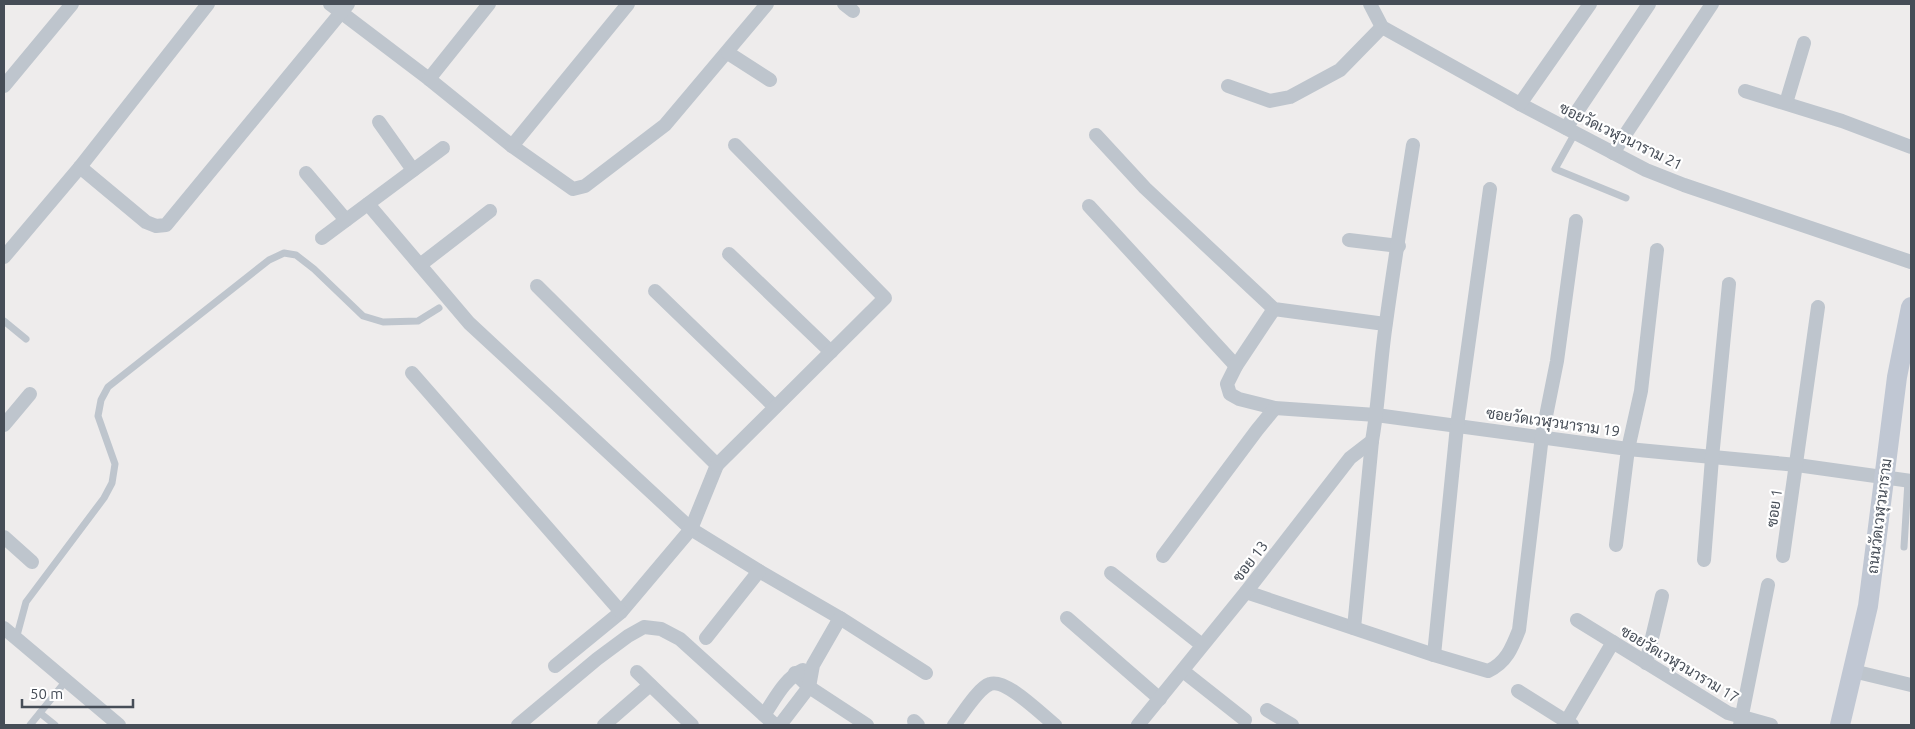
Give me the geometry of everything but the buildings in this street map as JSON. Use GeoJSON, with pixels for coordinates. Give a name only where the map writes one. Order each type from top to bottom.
{"type":"FeatureCollection","features":[{"type":"Feature","properties":{"kind":"street"},"geometry":{"type":"LineString","coordinates":[[4,86],[72,4]]}},
{"type":"Feature","properties":{"kind":"street"},"geometry":{"type":"LineString","coordinates":[[5,253],[80,167],[208,4]]}},
{"type":"Feature","properties":{"kind":"street"},"geometry":{"type":"LineString","coordinates":[[429,79],[489,4]]}},
{"type":"Feature","properties":{"kind":"street"},"geometry":{"type":"LineString","coordinates":[[512,146],[628,4]]}},
{"type":"Feature","properties":{"kind":"street"},"geometry":{"type":"LineString","coordinates":[[80,167],[146,222],[156,226],[166,225],[339,7],[512,146],[573,189],[585,186],[665,125],[728,53],[767,4]]}},
{"type":"Feature","properties":{"kind":"street"},"geometry":{"type":"LineString","coordinates":[[1228,86],[1270,102],[1290,97],[1340,70],[1382,26],[1370,4]]}},
{"type":"Feature","properties":{"kind":"street"},"geometry":{"type":"LineString","coordinates":[[1520,104],[1590,4]]}},
{"type":"Feature","properties":{"kind":"street"},"geometry":{"type":"LineString","coordinates":[[1571,130],[1649,4]]}},
{"type":"Feature","properties":{"kind":"street"},"geometry":{"type":"LineString","coordinates":[[1613,153],[1712,4]]}},
{"type":"Feature","properties":{"kind":"street","name":"ซอยวัดเวฬุวนาราม 21"},"geometry":{"type":"LineString","coordinates":[[1382,26],[1520,104],[1646,170],[1684,185],[1911,262]]}},
{"type":"Feature","properties":{"kind":"street"},"geometry":{"type":"LineString","coordinates":[[1786,103],[1804,43]]}},
{"type":"Feature","properties":{"kind":"street"},"geometry":{"type":"LineString","coordinates":[[728,53],[770,80]]}},
{"type":"Feature","properties":{"kind":"street"},"geometry":{"type":"LineString","coordinates":[[1745,91],[1842,121],[1911,147]]}},
{"type":"Feature","properties":{"kind":"street"},"geometry":{"type":"LineString","coordinates":[[379,122],[413,170]]}},
{"type":"Feature","properties":{"kind":"street"},"geometry":{"type":"LineString","coordinates":[[1096,135],[1145,188],[1274,309],[1385,324]]}},
{"type":"Feature","properties":{"kind":"street"},"geometry":{"type":"LineString","coordinates":[[555,666],[620,612],[691,528],[717,465],[885,298],[735,145]]}},
{"type":"Feature","properties":{"kind":"street"},"geometry":{"type":"LineString","coordinates":[[1354,628],[1385,324],[1399,246],[1413,145]]}},
{"type":"Feature","properties":{"kind":"street"},"geometry":{"type":"LineString","coordinates":[[322,238],[443,148]]}},
{"type":"Feature","properties":{"kind":"street"},"geometry":{"type":"LineString","coordinates":[[306,173],[346,220]]}},
{"type":"Feature","properties":{"kind":"street"},"geometry":{"type":"LineString","coordinates":[[1434,656],[1457,426],[1490,189]]}},
{"type":"Feature","properties":{"kind":"street"},"geometry":{"type":"LineString","coordinates":[[368,204],[469,323],[691,528],[759,571],[840,618],[926,673]]}},
{"type":"Feature","properties":{"kind":"street"},"geometry":{"type":"LineString","coordinates":[[1089,206],[1236,366],[1274,309]]}},
{"type":"Feature","properties":{"kind":"street"},"geometry":{"type":"LineString","coordinates":[[420,265],[490,211]]}},
{"type":"Feature","properties":{"kind":"street"},"geometry":{"type":"LineString","coordinates":[[1246,592],[1434,656],[1488,671],[1498,666],[1511,652],[1519,630],[1542,436],[1557,361],[1576,221]]}},
{"type":"Feature","properties":{"kind":"street"},"geometry":{"type":"LineString","coordinates":[[1349,240],[1399,246]]}},
{"type":"Feature","properties":{"kind":"street"},"geometry":{"type":"LineString","coordinates":[[1616,545],[1628,449],[1641,391],[1656,250]]}},
{"type":"Feature","properties":{"kind":"street"},"geometry":{"type":"LineString","coordinates":[[729,254],[831,352]]}},
{"type":"Feature","properties":{"kind":"street"},"geometry":{"type":"LineString","coordinates":[[1704,560],[1729,284]]}},
{"type":"Feature","properties":{"kind":"street"},"geometry":{"type":"LineString","coordinates":[[536,286],[717,465]]}},
{"type":"Feature","properties":{"kind":"street"},"geometry":{"type":"LineString","coordinates":[[655,291],[776,407]]}},
{"type":"Feature","properties":{"kind":"street","name":"ถนนวัดเวฬุวนาราม"},"geometry":{"type":"LineString","coordinates":[[1840,725],[1868,606],[1897,377],[1911,306]]}},
{"type":"Feature","properties":{"kind":"street","name":"ซอย 1"},"geometry":{"type":"LineString","coordinates":[[1783,556],[1818,307]]}},
{"type":"Feature","properties":{"kind":"street","name":"ซอยวัดเวฬุวนาราม 19"},"geometry":{"type":"LineString","coordinates":[[1236,366],[1227,384],[1230,394],[1239,399],[1275,408],[1376,414],[1628,449],[1797,465],[1910,481]]}},
{"type":"Feature","properties":{"kind":"street"},"geometry":{"type":"LineString","coordinates":[[412,373],[620,612]]}},
{"type":"Feature","properties":{"kind":"street"},"geometry":{"type":"LineString","coordinates":[[4,424],[30,394]]}},
{"type":"Feature","properties":{"kind":"street"},"geometry":{"type":"LineString","coordinates":[[1163,556],[1256,430],[1275,408]]}},
{"type":"Feature","properties":{"kind":"street","name":"ซอย 13"},"geometry":{"type":"LineString","coordinates":[[1138,725],[1246,592],[1350,458],[1372,441]]}},
{"type":"Feature","properties":{"kind":"street"},"geometry":{"type":"LineString","coordinates":[[4,537],[32,562]]}},
{"type":"Feature","properties":{"kind":"street"},"geometry":{"type":"LineString","coordinates":[[706,638],[759,571]]}},
{"type":"Feature","properties":{"kind":"street"},"geometry":{"type":"LineString","coordinates":[[1110,573],[1202,645]]}},
{"type":"Feature","properties":{"kind":"street"},"geometry":{"type":"LineString","coordinates":[[1741,722],[1768,585]]}},
{"type":"Feature","properties":{"kind":"street"},"geometry":{"type":"LineString","coordinates":[[1646,663],[1662,596]]}},
{"type":"Feature","properties":{"kind":"street"},"geometry":{"type":"LineString","coordinates":[[780,725],[809,687],[813,665],[840,618]]}},
{"type":"Feature","properties":{"kind":"street"},"geometry":{"type":"LineString","coordinates":[[1067,618],[1160,699]]}},
{"type":"Feature","properties":{"kind":"street","name":"ซอยวัดเวฬุวนาราม 17"},"geometry":{"type":"LineString","coordinates":[[1577,620],[1741,722],[1771,725]]}},
{"type":"Feature","properties":{"kind":"street"},"geometry":{"type":"LineString","coordinates":[[518,725],[597,660],[628,636],[644,627],[662,629],[680,639],[775,725]]}},
{"type":"Feature","properties":{"kind":"street"},"geometry":{"type":"LineString","coordinates":[[4,628],[65,682],[119,725]]}},
{"type":"Feature","properties":{"kind":"street"},"geometry":{"type":"LineString","coordinates":[[1518,691],[1569,724],[1613,642]]}},
{"type":"Feature","properties":{"kind":"street"},"geometry":{"type":"LineString","coordinates":[[764,715],[785,684],[795,673],[813,665]]}},
{"type":"Feature","properties":{"kind":"street"},"geometry":{"type":"LineString","coordinates":[[1183,671],[1245,720]]}},
{"type":"Feature","properties":{"kind":"street"},"geometry":{"type":"LineString","coordinates":[[637,672],[692,725]]}},
{"type":"Feature","properties":{"kind":"street"},"geometry":{"type":"LineString","coordinates":[[1853,672],[1911,685]]}},
{"type":"Feature","properties":{"kind":"street"},"geometry":{"type":"LineString","coordinates":[[795,673],[809,687],[867,725]]}},
{"type":"Feature","properties":{"kind":"street"},"geometry":{"type":"LineString","coordinates":[[954,725],[980,691],[990,684],[1000,683],[1055,725]]}},
{"type":"Feature","properties":{"kind":"street"},"geometry":{"type":"LineString","coordinates":[[604,725],[650,685]]}},
{"type":"Feature","properties":{"kind":"street"},"geometry":{"type":"LineString","coordinates":[[1267,710],[1292,725]]}},
{"type":"Feature","properties":{"kind":"lane"},"geometry":{"type":"LineString","coordinates":[[1571,130],[1555,170],[1626,198]]}},
{"type":"Feature","properties":{"kind":"lane"},"geometry":{"type":"LineString","coordinates":[[16,639],[26,602],[104,498],[112,483],[115,464],[98,416],[101,400],[108,387],[144,356],[269,260],[284,253],[296,255],[314,269],[363,316],[383,322],[411,322],[418,321],[439,308]]}},
{"type":"Feature","properties":{"kind":"lane"},"geometry":{"type":"LineString","coordinates":[[4,321],[26,339]]}},
{"type":"Feature","properties":{"kind":"lane"},"geometry":{"type":"LineString","coordinates":[[1904,547],[1910,481]]}},
{"type":"Feature","properties":{"kind":"lane"},"geometry":{"type":"LineString","coordinates":[[30,725],[65,682]]}},
{"type":"Feature","properties":{"kind":"lane"},"geometry":{"type":"LineString","coordinates":[[40,713],[55,725]]}}]}
